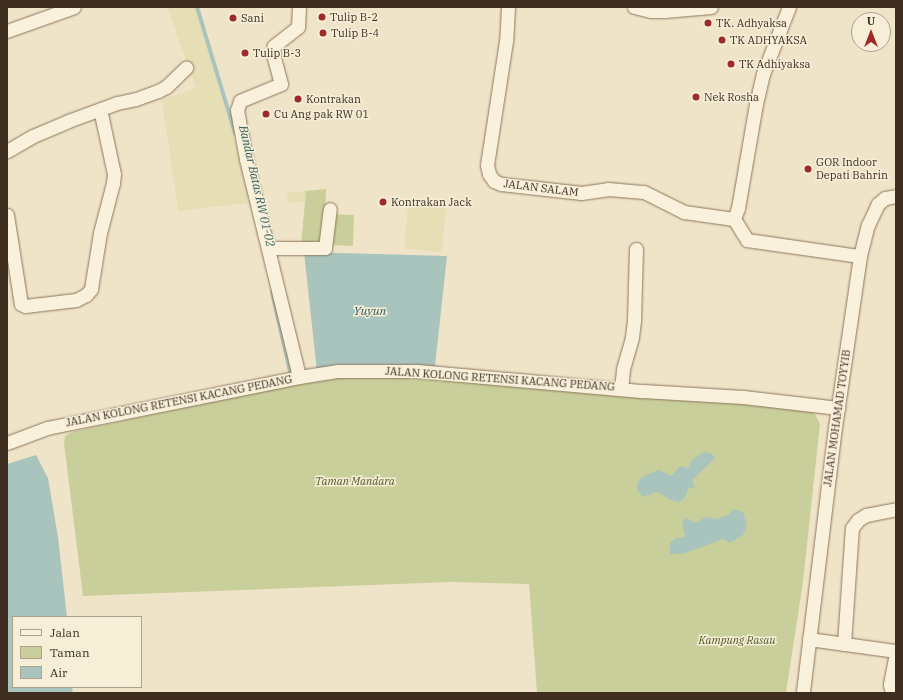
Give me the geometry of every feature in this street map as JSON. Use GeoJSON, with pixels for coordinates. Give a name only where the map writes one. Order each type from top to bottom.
{"type":"FeatureCollection","features":[{"type":"Feature","properties":{"kind":"street"},"geometry":{"type":"LineString","coordinates":[[7,30],[74,7]]}},
{"type":"Feature","properties":{"kind":"street"},"geometry":{"type":"LineString","coordinates":[[299,7],[298,27],[274,46],[273,54],[280,84],[240,100],[237,110],[241,136],[299,377]]}},
{"type":"Feature","properties":{"kind":"street","name":"JALAN SALAM"},"geometry":{"type":"LineString","coordinates":[[508,7],[506,41],[487,165],[491,178],[501,184],[581,193],[608,189],[633,190],[644,192],[684,212],[734,219]]}},
{"type":"Feature","properties":{"kind":"street"},"geometry":{"type":"LineString","coordinates":[[634,7],[651,11],[664,11],[711,7]]}},
{"type":"Feature","properties":{"kind":"street"},"geometry":{"type":"LineString","coordinates":[[789,7],[763,74],[756,104],[738,208],[734,219],[748,240],[860,256]]}},
{"type":"Feature","properties":{"kind":"street"},"geometry":{"type":"LineString","coordinates":[[7,151],[33,136],[100,109],[158,91],[166,87],[186,68]]}},
{"type":"Feature","properties":{"kind":"street"},"geometry":{"type":"LineString","coordinates":[[7,214],[13,300],[25,306],[76,300],[86,295],[91,289],[95,262],[112,195],[114,174],[100,109]]}},
{"type":"Feature","properties":{"kind":"street","name":"JALAN MOHAMAD TOYYIB"},"geometry":{"type":"LineString","coordinates":[[803,693],[838,408],[860,256],[868,225],[878,204],[885,198],[896,196]]}},
{"type":"Feature","properties":{"kind":"street"},"geometry":{"type":"LineString","coordinates":[[269,248],[325,248],[330,209]]}},
{"type":"Feature","properties":{"kind":"street"},"geometry":{"type":"LineString","coordinates":[[621,389],[623,369],[632,337],[634,320],[636,249]]}},
{"type":"Feature","properties":{"kind":"street","name":"JALAN KOLONG RETENSI KACANG PEDANG"},"geometry":{"type":"LineString","coordinates":[[7,442],[47,428],[299,377],[337,371],[417,371],[621,389],[743,397],[838,408]]}},
{"type":"Feature","properties":{"kind":"street"},"geometry":{"type":"LineString","coordinates":[[844,644],[852,528],[858,520],[866,514],[896,509]]}},
{"type":"Feature","properties":{"kind":"street"},"geometry":{"type":"LineString","coordinates":[[809,639],[896,652],[890,684],[892,693]]}},
{"type":"Feature","properties":{"kind":"shaded area"},"geometry":{"type":"Polygon","coordinates":[[[167,7],[196,7],[231,126],[249,203],[178,211],[162,100],[196,88],[167,7]]]}},
{"type":"Feature","properties":{"kind":"shaded area"},"geometry":{"type":"Polygon","coordinates":[[[306,191],[305,201],[288,203],[286,193],[306,191]]]}},
{"type":"Feature","properties":{"kind":"shaded area"},"geometry":{"type":"Polygon","coordinates":[[[408,205],[446,208],[442,252],[404,249],[408,205]]]}},
{"type":"Feature","properties":{"kind":"green space"},"geometry":{"type":"Polygon","coordinates":[[[326,189],[324,246],[301,245],[306,191],[326,189]]]}},
{"type":"Feature","properties":{"kind":"green space"},"geometry":{"type":"Polygon","coordinates":[[[329,214],[354,215],[353,246],[328,245],[329,214]]]}},
{"type":"Feature","properties":{"kind":"green space","name":"Taman Mandara"},"geometry":{"type":"Polygon","coordinates":[[[402,375],[803,408],[815,414],[820,424],[803,582],[786,693],[537,693],[529,584],[450,582],[83,596],[64,443],[65,436],[72,432],[285,385],[339,377],[402,375]]]}},
{"type":"Feature","properties":{"kind":"water","name":"Yuyun"},"geometry":{"type":"Polygon","coordinates":[[[304,252],[447,256],[435,366],[317,372],[304,252]]]}},
{"type":"Feature","properties":{"kind":"water"},"geometry":{"type":"Polygon","coordinates":[[[704,452],[712,454],[715,458],[692,480],[695,487],[688,489],[685,498],[679,502],[671,500],[657,492],[643,497],[637,490],[637,484],[642,477],[659,470],[671,476],[680,466],[688,468],[692,460],[704,452]]]}},
{"type":"Feature","properties":{"kind":"water"},"geometry":{"type":"Polygon","coordinates":[[[36,455],[48,478],[58,537],[67,616],[12,616],[12,688],[72,688],[73,693],[7,693],[7,464],[36,455]]]}},
{"type":"Feature","properties":{"kind":"water"},"geometry":{"type":"Polygon","coordinates":[[[734,509],[743,512],[747,526],[743,535],[730,543],[723,539],[683,554],[670,554],[670,543],[676,538],[685,537],[682,523],[686,518],[696,523],[705,517],[717,519],[728,515],[734,509]]]}},
{"type":"Feature","properties":{"kind":"waterway","name":"Bandar Batas RW 01-02"},"geometry":{"type":"LineString","coordinates":[[197,7],[235,133]]}},
{"type":"Feature","properties":{"kind":"waterway","name":"Bandar Batas RW 01-02"},"geometry":{"type":"LineString","coordinates":[[272,292],[290,371]]}},
{"type":"Feature","properties":{"kind":"place","name":"Tulip B-2"},"geometry":{"type":"Point","coordinates":[322,17]}},
{"type":"Feature","properties":{"kind":"place","name":"Sani"},"geometry":{"type":"Point","coordinates":[233,18]}},
{"type":"Feature","properties":{"kind":"place","name":"TK. Adhyaksa"},"geometry":{"type":"Point","coordinates":[708,23]}},
{"type":"Feature","properties":{"kind":"place","name":"Tulip B-4"},"geometry":{"type":"Point","coordinates":[323,33]}},
{"type":"Feature","properties":{"kind":"place","name":"TK ADHYAKSA"},"geometry":{"type":"Point","coordinates":[722,40]}},
{"type":"Feature","properties":{"kind":"place","name":"Tulip B-3"},"geometry":{"type":"Point","coordinates":[245,53]}},
{"type":"Feature","properties":{"kind":"place","name":"TK Adhiyaksa"},"geometry":{"type":"Point","coordinates":[731,64]}},
{"type":"Feature","properties":{"kind":"place","name":"Nek Rosha"},"geometry":{"type":"Point","coordinates":[696,97]}},
{"type":"Feature","properties":{"kind":"place","name":"Kontrakan"},"geometry":{"type":"Point","coordinates":[298,99]}},
{"type":"Feature","properties":{"kind":"place","name":"Cu Ang pak RW 01"},"geometry":{"type":"Point","coordinates":[266,114]}},
{"type":"Feature","properties":{"kind":"place","name":"GOR Indoor Depati Bahrin"},"geometry":{"type":"Point","coordinates":[808,169]}},
{"type":"Feature","properties":{"kind":"place","name":"Kontrakan Jack"},"geometry":{"type":"Point","coordinates":[383,202]}},
{"type":"Feature","properties":{"kind":"park label","name":"Kampung Rasau"},"geometry":{"type":"Point","coordinates":[737,640]}}]}
